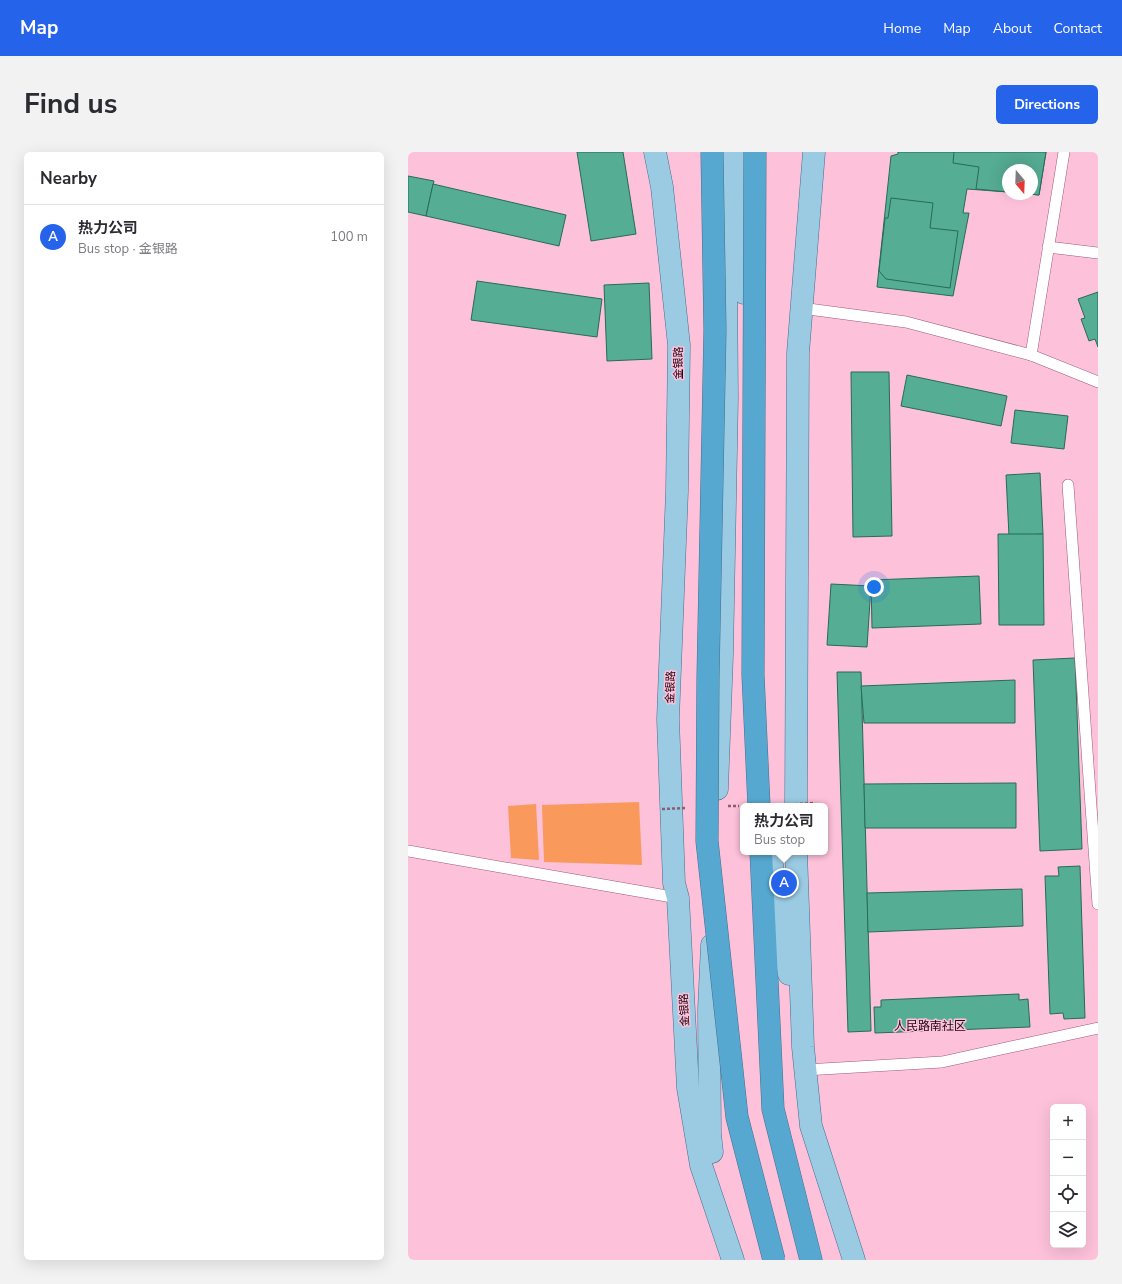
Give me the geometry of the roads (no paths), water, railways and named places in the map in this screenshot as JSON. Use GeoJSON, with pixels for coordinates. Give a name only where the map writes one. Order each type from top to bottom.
{"type":"FeatureCollection","features":[{"type":"Feature","properties":{"kind":"highway"},"geometry":{"type":"LineString","coordinates":[[712,152],[716,330],[708,669],[707,841],[737,1117],[774,1260]]}},
{"type":"Feature","properties":{"kind":"highway"},"geometry":{"type":"LineString","coordinates":[[755,152],[753,675],[759,803]]}},
{"type":"Feature","properties":{"kind":"highway"},"geometry":{"type":"LineString","coordinates":[[761,855],[773,1109],[811,1260]]}},
{"type":"Feature","properties":{"kind":"main road","name":"金银路"},"geometry":{"type":"LineString","coordinates":[[655,152],[662,187],[679,345],[677,491],[668,719],[674,883],[678,898],[688,1088],[701,1164],[733,1260]]}},
{"type":"Feature","properties":{"kind":"main road","name":"金银路"},"geometry":{"type":"LineString","coordinates":[[719,1219],[710,1134],[709,1009],[722,655],[728,398],[725,152]]}},
{"type":"Feature","properties":{"kind":"main road"},"geometry":{"type":"LineString","coordinates":[[744,152],[746,443],[766,803]]}},
{"type":"Feature","properties":{"kind":"main road"},"geometry":{"type":"LineString","coordinates":[[796,803],[798,361],[814,152]]}},
{"type":"Feature","properties":{"kind":"main road"},"geometry":{"type":"LineString","coordinates":[[770,855],[805,1070]]}},
{"type":"Feature","properties":{"kind":"main road"},"geometry":{"type":"LineString","coordinates":[[796,855],[803,1047],[811,1126],[854,1260]]}},
{"type":"Feature","properties":{"kind":"lane"},"geometry":{"type":"LineString","coordinates":[[1031,355],[1064,152]]}},
{"type":"Feature","properties":{"kind":"lane"},"geometry":{"type":"LineString","coordinates":[[1048,247],[1098,253]]}},
{"type":"Feature","properties":{"kind":"lane"},"geometry":{"type":"LineString","coordinates":[[801,308],[906,322],[1031,355],[1098,382]]}},
{"type":"Feature","properties":{"kind":"lane"},"geometry":{"type":"LineString","coordinates":[[1068,485],[1098,904]]}},
{"type":"Feature","properties":{"kind":"lane"},"geometry":{"type":"LineString","coordinates":[[408,851],[678,898]]}},
{"type":"Feature","properties":{"kind":"lane"},"geometry":{"type":"LineString","coordinates":[[805,1070],[942,1062],[1098,1028]]}},
{"type":"Feature","properties":{"kind":"place","name":"热力公司"},"geometry":{"type":"Point","coordinates":[784,883]}},
{"type":"Feature","properties":{"kind":"district","name":"人民路南社区"},"geometry":{"type":"Point","coordinates":[930,1026]}}]}
